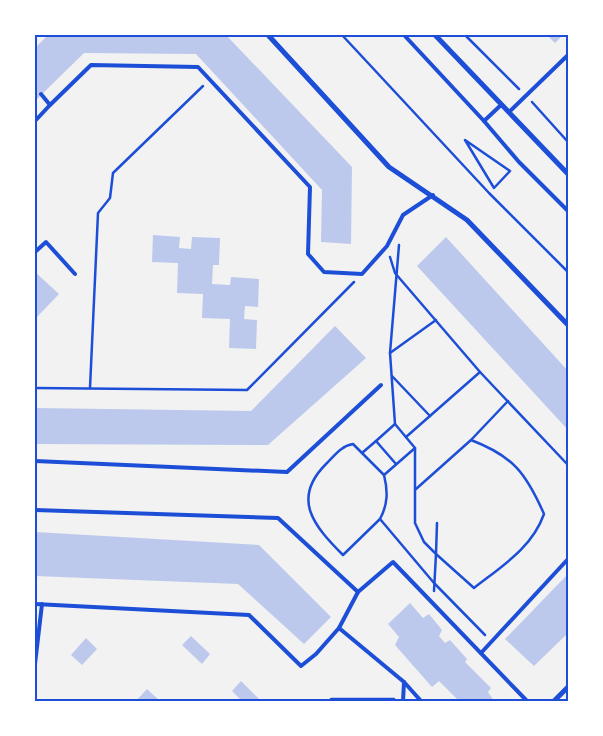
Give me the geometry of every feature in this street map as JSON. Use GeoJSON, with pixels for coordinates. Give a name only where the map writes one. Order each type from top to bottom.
{"type":"FeatureCollection","features":[{"type":"Feature","properties":{"kind":"street"},"geometry":{"type":"LineString","coordinates":[[268,35],[389,167],[433,195],[467,220],[568,325]]}},
{"type":"Feature","properties":{"kind":"street"},"geometry":{"type":"LineString","coordinates":[[435,35],[568,174]]}},
{"type":"Feature","properties":{"kind":"street"},"geometry":{"type":"LineString","coordinates":[[554,701],[568,687]]}},
{"type":"Feature","properties":{"kind":"lane"},"geometry":{"type":"LineString","coordinates":[[404,35],[484,121],[519,162],[568,211]]}},
{"type":"Feature","properties":{"kind":"lane"},"geometry":{"type":"LineString","coordinates":[[508,112],[568,55]]}},
{"type":"Feature","properties":{"kind":"lane"},"geometry":{"type":"LineString","coordinates":[[35,121],[91,65],[198,67],[310,187],[308,254],[324,272],[362,274],[387,246],[403,215],[433,195]]}},
{"type":"Feature","properties":{"kind":"lane"},"geometry":{"type":"LineString","coordinates":[[41,94],[50,105]]}},
{"type":"Feature","properties":{"kind":"lane"},"geometry":{"type":"LineString","coordinates":[[484,121],[501,105]]}},
{"type":"Feature","properties":{"kind":"lane"},"geometry":{"type":"LineString","coordinates":[[35,252],[46,242],[75,274]]}},
{"type":"Feature","properties":{"kind":"lane"},"geometry":{"type":"LineString","coordinates":[[35,460],[288,472],[381,385]]}},
{"type":"Feature","properties":{"kind":"lane"},"geometry":{"type":"LineString","coordinates":[[35,510],[278,518],[358,592]]}},
{"type":"Feature","properties":{"kind":"lane"},"geometry":{"type":"LineString","coordinates":[[480,653],[568,559]]}},
{"type":"Feature","properties":{"kind":"lane"},"geometry":{"type":"LineString","coordinates":[[35,604],[249,615],[301,666],[316,654],[339,628],[358,592],[393,562],[527,701]]}},
{"type":"Feature","properties":{"kind":"lane"},"geometry":{"type":"LineString","coordinates":[[35,664],[42,604]]}},
{"type":"Feature","properties":{"kind":"lane"},"geometry":{"type":"LineString","coordinates":[[339,628],[404,682],[421,701]]}},
{"type":"Feature","properties":{"kind":"lane"},"geometry":{"type":"LineString","coordinates":[[403,700],[404,682]]}},
{"type":"Feature","properties":{"kind":"path"},"geometry":{"type":"LineString","coordinates":[[342,35],[489,194],[568,272]]}},
{"type":"Feature","properties":{"kind":"path"},"geometry":{"type":"LineString","coordinates":[[465,35],[526,96],[568,142]]}},
{"type":"Feature","properties":{"kind":"path"},"geometry":{"type":"LineString","coordinates":[[90,388],[98,213],[110,198],[113,173],[209,80]]}},
{"type":"Feature","properties":{"kind":"path"},"geometry":{"type":"LineString","coordinates":[[465,140],[510,171],[494,188],[484,172],[465,140]]}},
{"type":"Feature","properties":{"kind":"path"},"geometry":{"type":"LineString","coordinates":[[399,244],[395,274],[390,353],[394,424],[415,448],[415,523],[424,542],[474,588],[522,550],[538,531],[544,514],[533,488],[510,459],[471,440]]}},
{"type":"Feature","properties":{"kind":"path"},"geometry":{"type":"LineString","coordinates":[[387,246],[395,274],[480,372],[568,465]]}},
{"type":"Feature","properties":{"kind":"path"},"geometry":{"type":"LineString","coordinates":[[35,388],[247,390],[362,274]]}},
{"type":"Feature","properties":{"kind":"path"},"geometry":{"type":"LineString","coordinates":[[390,353],[436,320]]}},
{"type":"Feature","properties":{"kind":"path"},"geometry":{"type":"LineString","coordinates":[[406,437],[480,372]]}},
{"type":"Feature","properties":{"kind":"path"},"geometry":{"type":"LineString","coordinates":[[392,376],[430,416]]}},
{"type":"Feature","properties":{"kind":"path"},"geometry":{"type":"LineString","coordinates":[[416,489],[471,440],[508,401]]}},
{"type":"Feature","properties":{"kind":"path"},"geometry":{"type":"LineString","coordinates":[[362,453],[394,424]]}},
{"type":"Feature","properties":{"kind":"path"},"geometry":{"type":"LineString","coordinates":[[376,441],[396,464]]}},
{"type":"Feature","properties":{"kind":"path"},"geometry":{"type":"LineString","coordinates":[[353,444],[384,475],[388,489],[386,507],[380,519],[343,555],[313,522],[307,497],[314,477],[344,446],[353,444]]}},
{"type":"Feature","properties":{"kind":"path"},"geometry":{"type":"LineString","coordinates":[[384,475],[415,448]]}},
{"type":"Feature","properties":{"kind":"path"},"geometry":{"type":"LineString","coordinates":[[380,519],[434,583],[491,642]]}},
{"type":"Feature","properties":{"kind":"path"},"geometry":{"type":"LineString","coordinates":[[433,603],[437,523]]}},
{"type":"Feature","properties":{"kind":"path"},"geometry":{"type":"LineString","coordinates":[[330,701],[330,699],[403,700]]}},
{"type":"Feature","properties":{"kind":"building"},"geometry":{"type":"Polygon","coordinates":[[[48,35],[226,35],[352,167],[351,244],[321,242],[322,190],[196,54],[84,53],[35,101],[35,48],[48,35]]]}},
{"type":"Feature","properties":{"kind":"building"},"geometry":{"type":"Polygon","coordinates":[[[547,35],[563,35],[555,43],[547,35]]]}},
{"type":"Feature","properties":{"kind":"building"},"geometry":{"type":"Polygon","coordinates":[[[153,235],[180,237],[179,248],[191,249],[192,237],[220,238],[219,265],[213,265],[212,284],[230,285],[231,277],[259,279],[258,307],[245,306],[244,319],[257,320],[256,349],[229,348],[230,319],[202,318],[203,294],[177,293],[178,263],[152,262],[153,235]]]}},
{"type":"Feature","properties":{"kind":"building"},"geometry":{"type":"Polygon","coordinates":[[[446,237],[568,371],[568,430],[417,266],[446,237]]]}},
{"type":"Feature","properties":{"kind":"building"},"geometry":{"type":"Polygon","coordinates":[[[35,272],[59,294],[35,319],[35,272]]]}},
{"type":"Feature","properties":{"kind":"building"},"geometry":{"type":"Polygon","coordinates":[[[335,326],[366,358],[268,445],[35,444],[35,408],[251,411],[335,326]]]}},
{"type":"Feature","properties":{"kind":"building"},"geometry":{"type":"Polygon","coordinates":[[[35,532],[259,545],[331,617],[304,644],[238,584],[35,576],[35,532]]]}},
{"type":"Feature","properties":{"kind":"building"},"geometry":{"type":"Polygon","coordinates":[[[568,574],[568,633],[534,666],[505,639],[568,574]]]}},
{"type":"Feature","properties":{"kind":"building"},"geometry":{"type":"Polygon","coordinates":[[[410,603],[423,618],[429,614],[442,630],[439,636],[445,643],[450,640],[467,659],[465,662],[491,688],[488,692],[494,701],[459,701],[439,681],[432,687],[395,645],[399,637],[388,624],[410,603]]]}},
{"type":"Feature","properties":{"kind":"building"},"geometry":{"type":"Polygon","coordinates":[[[191,636],[210,654],[202,664],[182,645],[191,636]]]}},
{"type":"Feature","properties":{"kind":"building"},"geometry":{"type":"Polygon","coordinates":[[[86,638],[97,649],[82,665],[71,655],[86,638]]]}},
{"type":"Feature","properties":{"kind":"building"},"geometry":{"type":"Polygon","coordinates":[[[241,681],[259,701],[242,701],[232,691],[241,681]]]}},
{"type":"Feature","properties":{"kind":"building"},"geometry":{"type":"Polygon","coordinates":[[[147,689],[160,701],[136,701],[147,689]]]}}]}
